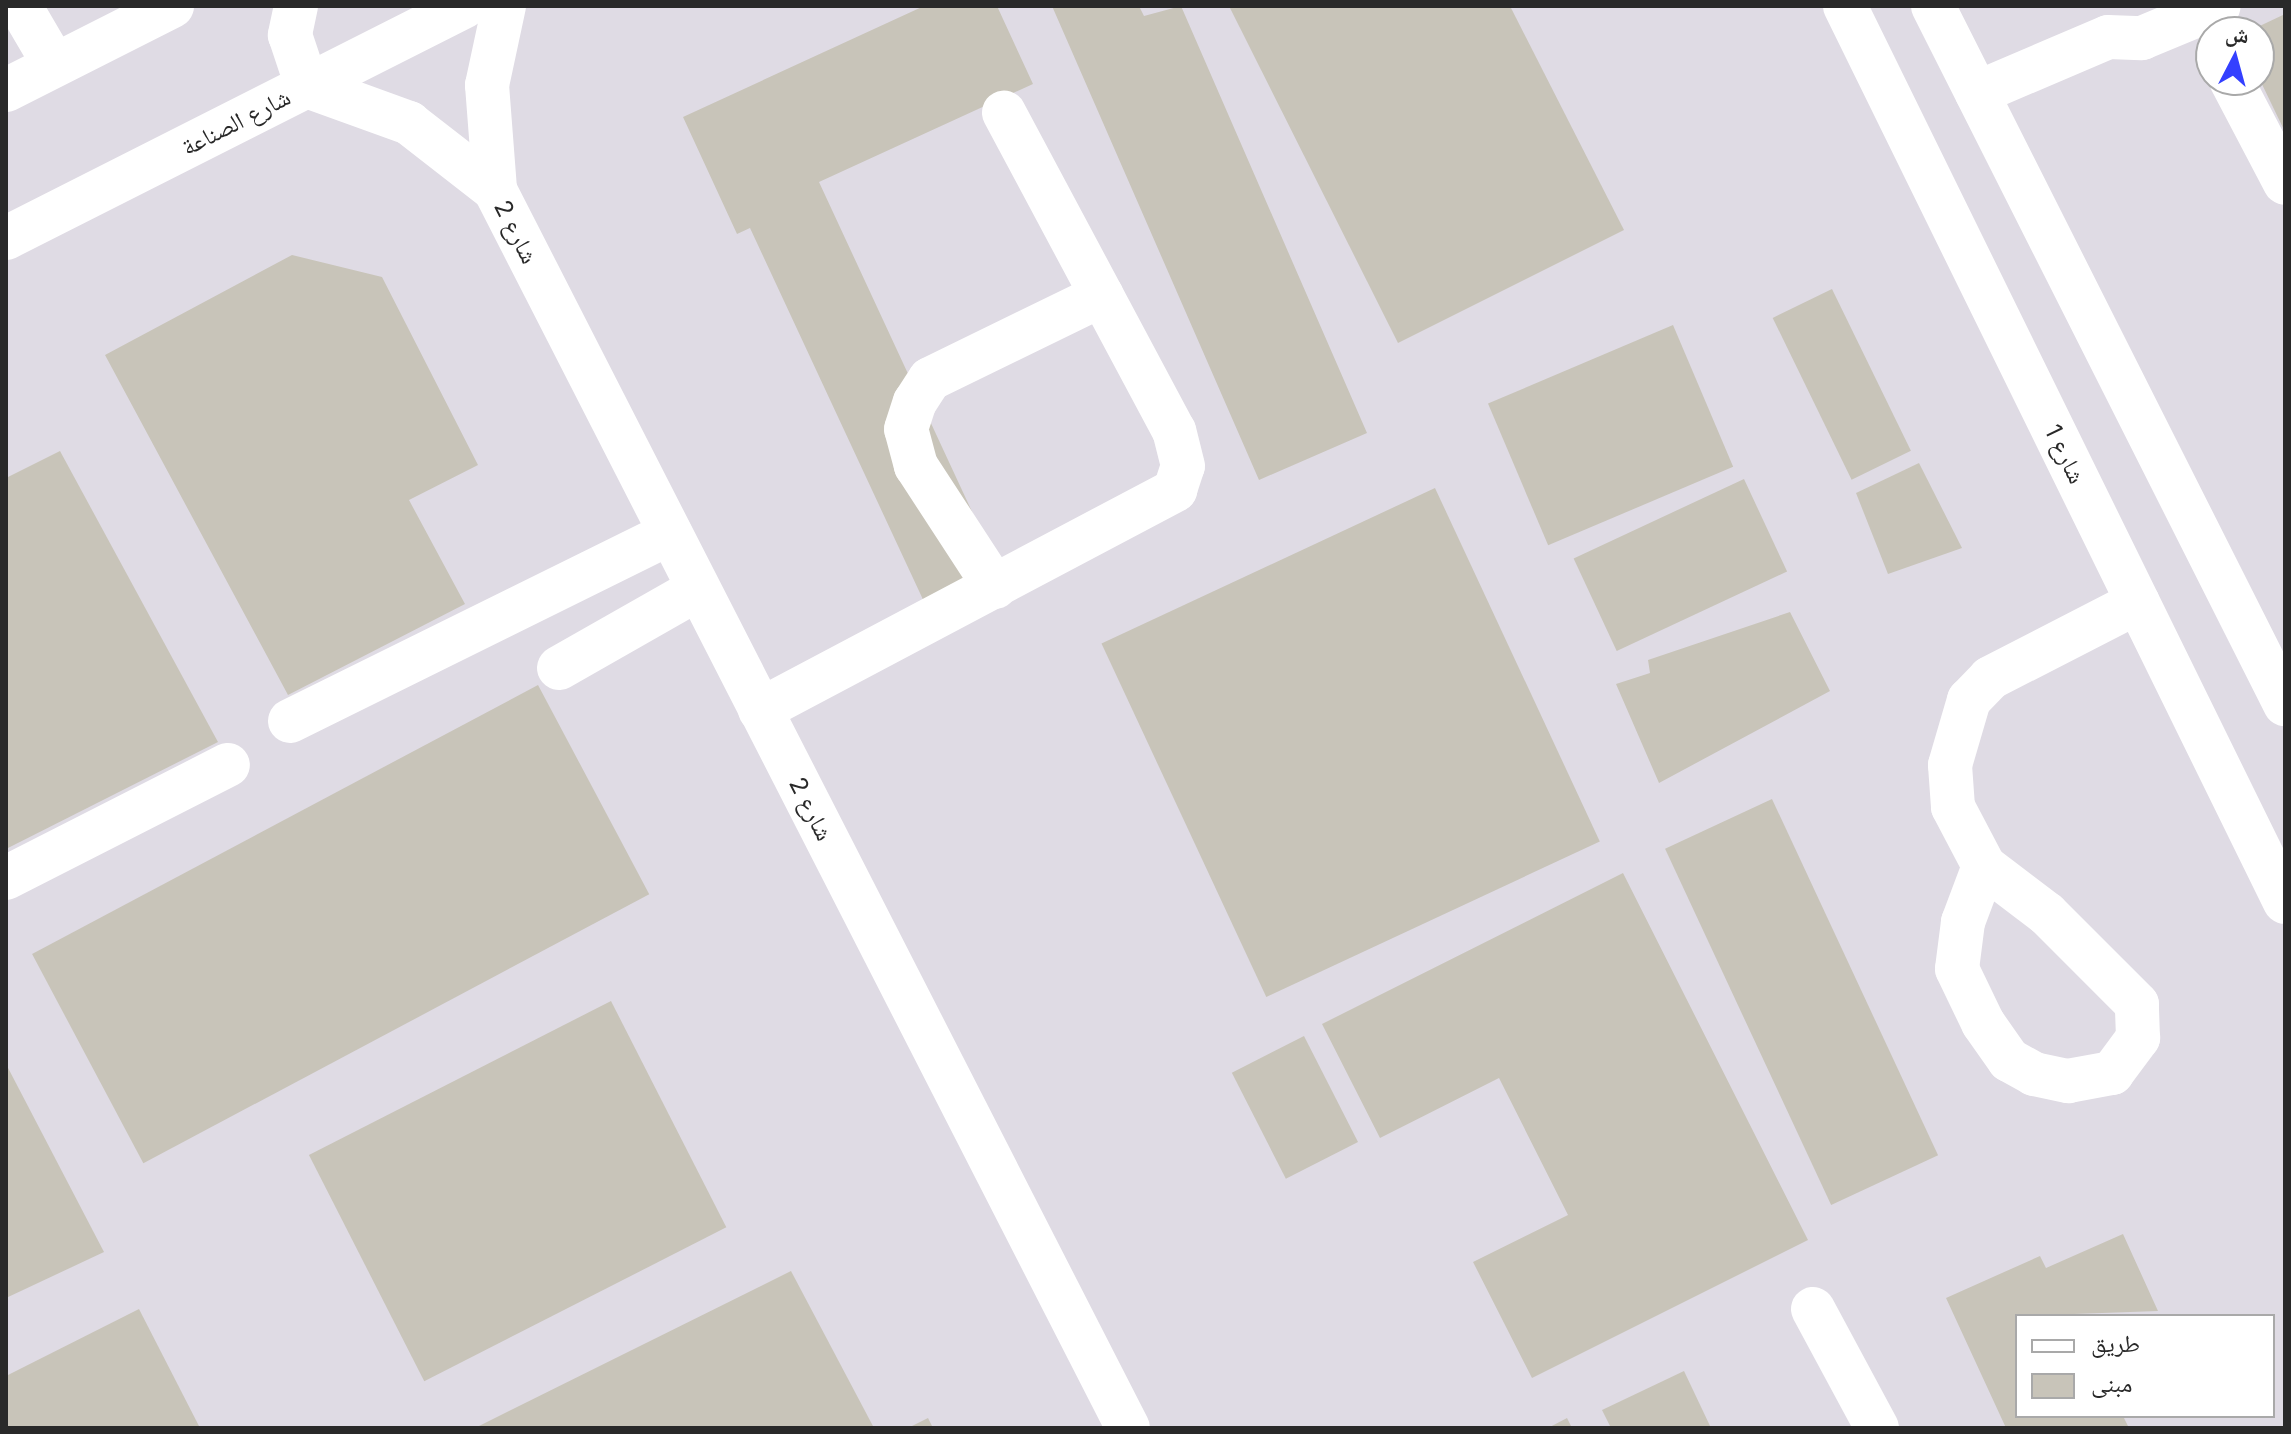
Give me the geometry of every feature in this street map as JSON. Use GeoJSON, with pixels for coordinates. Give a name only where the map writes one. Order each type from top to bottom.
{"type":"FeatureCollection","features":[{"type":"Feature","properties":{"kind":"street"},"geometry":{"type":"LineString","coordinates":[[20,6],[54,64]]}},
{"type":"Feature","properties":{"kind":"street"},"geometry":{"type":"LineString","coordinates":[[6,90],[172,6]]}},
{"type":"Feature","properties":{"kind":"street"},"geometry":{"type":"LineString","coordinates":[[296,6],[290,35],[307,86]]}},
{"type":"Feature","properties":{"kind":"street","name":"شارع الصناعة"},"geometry":{"type":"LineString","coordinates":[[6,238],[465,6]]}},
{"type":"Feature","properties":{"kind":"street","name":"شارع 2"},"geometry":{"type":"LineString","coordinates":[[504,6],[487,85],[495,190],[1128,1428]]}},
{"type":"Feature","properties":{"kind":"street","name":"شارع 1"},"geometry":{"type":"LineString","coordinates":[[1845,6],[2285,902]]}},
{"type":"Feature","properties":{"kind":"street"},"geometry":{"type":"LineString","coordinates":[[1933,6],[2285,704]]}},
{"type":"Feature","properties":{"kind":"street"},"geometry":{"type":"LineString","coordinates":[[1977,93],[2120,21],[2142,38],[2195,25]]}},
{"type":"Feature","properties":{"kind":"street","name":"شارع 2"},"geometry":{"type":"LineString","coordinates":[[307,86],[409,123],[495,190]]}},
{"type":"Feature","properties":{"kind":"street"},"geometry":{"type":"LineString","coordinates":[[2239,96],[2285,183]]}},
{"type":"Feature","properties":{"kind":"street"},"geometry":{"type":"LineString","coordinates":[[760,710],[1175,490],[1183,466],[1174,431],[1004,113]]}},
{"type":"Feature","properties":{"kind":"street"},"geometry":{"type":"LineString","coordinates":[[995,587],[916,466],[906,429],[915,402],[930,379],[1102,295]]}},
{"type":"Feature","properties":{"kind":"street"},"geometry":{"type":"LineString","coordinates":[[290,721],[670,533]]}},
{"type":"Feature","properties":{"kind":"street"},"geometry":{"type":"LineString","coordinates":[[559,668],[698,589]]}},
{"type":"Feature","properties":{"kind":"street"},"geometry":{"type":"LineString","coordinates":[[1984,866],[1963,922],[1957,969],[1983,1023],[2009,1060],[2034,1074],[2068,1081],[2112,1073],[2138,1038],[2137,1004],[2047,914],[1984,866],[1953,807],[1950,765],[1969,700],[1990,678],[2138,602]]}},
{"type":"Feature","properties":{"kind":"street"},"geometry":{"type":"LineString","coordinates":[[6,878],[228,765]]}},
{"type":"Feature","properties":{"kind":"street"},"geometry":{"type":"LineString","coordinates":[[1813,1309],[1877,1428]]}},
{"type":"Feature","properties":{"kind":"shaded area"},"geometry":{"type":"Polygon","coordinates":[[[6,6],[2285,6],[2285,1428],[6,1428],[6,6]]]}},
{"type":"Feature","properties":{"kind":"building"},"geometry":{"type":"Polygon","coordinates":[[[924,6],[997,6],[1033,84],[819,182],[1007,587],[933,621],[750,228],[737,234],[683,117],[924,6]]]}},
{"type":"Feature","properties":{"kind":"building"},"geometry":{"type":"Polygon","coordinates":[[[1052,6],[1139,6],[1144,16],[1181,6],[1367,433],[1259,480],[1052,6]]]}},
{"type":"Feature","properties":{"kind":"building"},"geometry":{"type":"Polygon","coordinates":[[[1229,6],[1510,6],[1624,230],[1398,343],[1229,6]]]}},
{"type":"Feature","properties":{"kind":"building"},"geometry":{"type":"Polygon","coordinates":[[[2285,14],[2285,132],[2268,96],[2275,96],[2275,19],[2285,14]]]}},
{"type":"Feature","properties":{"kind":"building"},"geometry":{"type":"Polygon","coordinates":[[[292,255],[382,277],[478,465],[409,500],[465,604],[288,695],[105,355],[292,255]]]}},
{"type":"Feature","properties":{"kind":"building"},"geometry":{"type":"Polygon","coordinates":[[[1832,289],[1911,451],[1852,480],[1773,318],[1832,289]]]}},
{"type":"Feature","properties":{"kind":"building"},"geometry":{"type":"Polygon","coordinates":[[[1673,325],[1733,467],[1548,545],[1488,404],[1673,325]]]}},
{"type":"Feature","properties":{"kind":"building"},"geometry":{"type":"Polygon","coordinates":[[[60,451],[218,742],[6,849],[6,478],[60,451]]]}},
{"type":"Feature","properties":{"kind":"building"},"geometry":{"type":"Polygon","coordinates":[[[1919,463],[1962,548],[1888,574],[1856,493],[1919,463]]]}},
{"type":"Feature","properties":{"kind":"building"},"geometry":{"type":"Polygon","coordinates":[[[1744,479],[1787,571],[1617,651],[1574,558],[1744,479]]]}},
{"type":"Feature","properties":{"kind":"building"},"geometry":{"type":"Polygon","coordinates":[[[1435,488],[1600,841],[1266,997],[1101,644],[1435,488]]]}},
{"type":"Feature","properties":{"kind":"building"},"geometry":{"type":"Polygon","coordinates":[[[1790,612],[1830,691],[1659,783],[1616,684],[1650,673],[1648,660],[1790,612]]]}},
{"type":"Feature","properties":{"kind":"building"},"geometry":{"type":"Polygon","coordinates":[[[538,685],[649,894],[143,1163],[32,954],[538,685]]]}},
{"type":"Feature","properties":{"kind":"building"},"geometry":{"type":"Polygon","coordinates":[[[1772,799],[1938,1155],[1831,1205],[1665,849],[1772,799]]]}},
{"type":"Feature","properties":{"kind":"building"},"geometry":{"type":"Polygon","coordinates":[[[1623,873],[1808,1240],[1532,1378],[1473,1262],[1568,1215],[1499,1078],[1380,1138],[1322,1024],[1623,873]]]}},
{"type":"Feature","properties":{"kind":"building"},"geometry":{"type":"Polygon","coordinates":[[[611,1001],[726,1227],[424,1381],[309,1155],[611,1001]]]}},
{"type":"Feature","properties":{"kind":"building"},"geometry":{"type":"Polygon","coordinates":[[[1304,1036],[1358,1142],[1286,1179],[1232,1073],[1304,1036]]]}},
{"type":"Feature","properties":{"kind":"building"},"geometry":{"type":"Polygon","coordinates":[[[6,1064],[104,1252],[6,1298],[6,1064]]]}},
{"type":"Feature","properties":{"kind":"building"},"geometry":{"type":"Polygon","coordinates":[[[2123,1234],[2158,1311],[2015,1314],[2015,1418],[2124,1418],[2129,1428],[2006,1428],[1946,1298],[2040,1256],[2046,1268],[2123,1234]]]}},
{"type":"Feature","properties":{"kind":"building"},"geometry":{"type":"Polygon","coordinates":[[[791,1271],[874,1428],[475,1428],[791,1271]]]}},
{"type":"Feature","properties":{"kind":"building"},"geometry":{"type":"Polygon","coordinates":[[[139,1309],[200,1428],[6,1428],[6,1376],[139,1309]]]}},
{"type":"Feature","properties":{"kind":"building"},"geometry":{"type":"Polygon","coordinates":[[[1684,1371],[1711,1428],[1611,1428],[1602,1410],[1684,1371]]]}},
{"type":"Feature","properties":{"kind":"building"},"geometry":{"type":"Polygon","coordinates":[[[928,1418],[933,1428],[908,1428],[928,1418]]]}},
{"type":"Feature","properties":{"kind":"building"},"geometry":{"type":"Polygon","coordinates":[[[1567,1418],[1572,1428],[1548,1428],[1567,1418]]]}}]}
